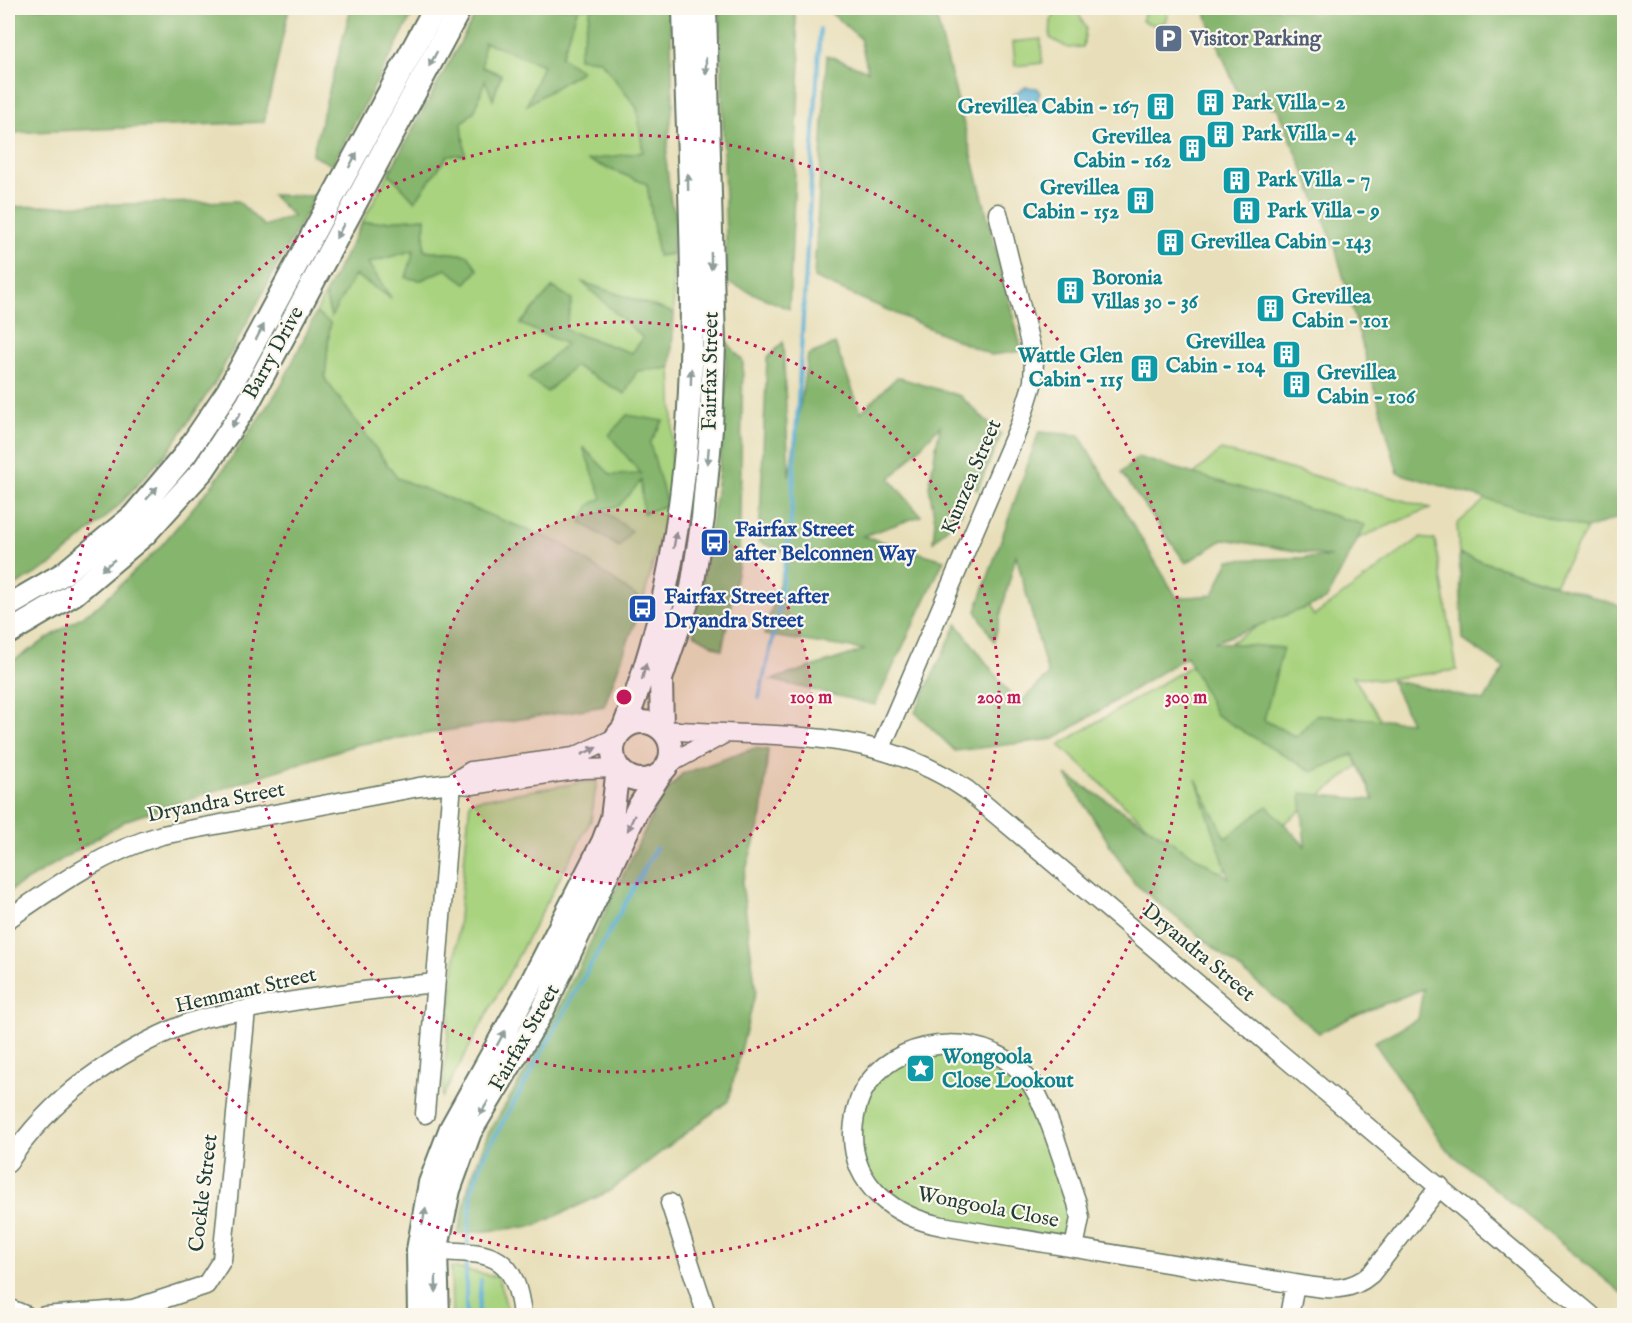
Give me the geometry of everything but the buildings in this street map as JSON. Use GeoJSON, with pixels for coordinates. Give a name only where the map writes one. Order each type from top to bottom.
{"type":"FeatureCollection","features":[{"type":"Feature","properties":{"kind":"main road","name":"Barry Drive"},"geometry":{"type":"LineString","coordinates":[[8,606],[63,574],[133,516],[184,456],[228,391],[435,8]]}},
{"type":"Feature","properties":{"kind":"main road","name":"Barry Drive"},"geometry":{"type":"LineString","coordinates":[[8,633],[74,594],[145,534],[204,470],[248,403],[460,8]]}},
{"type":"Feature","properties":{"kind":"main road","name":"Fairfax Street"},"geometry":{"type":"LineString","coordinates":[[620,733],[639,693],[668,582],[683,498],[689,446],[691,311],[684,8]]}},
{"type":"Feature","properties":{"kind":"main road","name":"Fairfax Street"},"geometry":{"type":"LineString","coordinates":[[662,729],[661,679],[692,588],[703,518],[711,429],[714,344],[705,8]]}},
{"type":"Feature","properties":{"kind":"main road"},"geometry":{"type":"LineString","coordinates":[[639,721],[662,729],[670,744],[671,755],[664,769],[654,777],[638,780],[631,778],[618,768],[613,753],[620,733],[639,721]]}},
{"type":"Feature","properties":{"kind":"main road","name":"Fairfax Street"},"geometry":{"type":"LineString","coordinates":[[438,1316],[436,1252],[430,1183],[451,1128],[524,997],[603,842],[612,818],[618,768]]}},
{"type":"Feature","properties":{"kind":"main road","name":"Fairfax Street"},"geometry":{"type":"LineString","coordinates":[[419,1316],[449,1190],[470,1132],[542,1012],[638,808],[664,769]]}},
{"type":"Feature","properties":{"kind":"street","name":"Kunzea Street"},"geometry":{"type":"LineString","coordinates":[[881,748],[1020,424],[1033,382],[1034,360],[998,213]]}},
{"type":"Feature","properties":{"kind":"street","name":"Dryandra Street"},"geometry":{"type":"LineString","coordinates":[[662,729],[724,734],[825,737],[881,748],[947,776],[967,790],[1592,1316]]}},
{"type":"Feature","properties":{"kind":"street","name":"Dryandra Street"},"geometry":{"type":"LineString","coordinates":[[452,783],[471,771],[574,758],[620,733]]}},
{"type":"Feature","properties":{"kind":"street"},"geometry":{"type":"LineString","coordinates":[[664,769],[724,734]]}},
{"type":"Feature","properties":{"kind":"street","name":"Dryandra Street"},"geometry":{"type":"LineString","coordinates":[[8,919],[69,877],[126,846],[162,835],[452,783],[472,785],[582,769],[618,768]]}},
{"type":"Feature","properties":{"kind":"street"},"geometry":{"type":"LineString","coordinates":[[425,1114],[452,783]]}},
{"type":"Feature","properties":{"kind":"street","name":"Hemmant Street"},"geometry":{"type":"LineString","coordinates":[[8,1163],[26,1136],[82,1081],[144,1043],[190,1022],[335,993],[435,983]]}},
{"type":"Feature","properties":{"kind":"street","name":"Cockle Street"},"geometry":{"type":"LineString","coordinates":[[44,1316],[133,1312],[206,1285],[222,1260],[246,1010]]}},
{"type":"Feature","properties":{"kind":"street","name":"Wongoola Close"},"geometry":{"type":"LineString","coordinates":[[1074,1248],[1080,1218],[1077,1203],[1037,1094],[1017,1068],[988,1050],[970,1046],[936,1046],[902,1056],[869,1082],[859,1102],[854,1123],[853,1143],[864,1178],[885,1203],[914,1219],[928,1223],[1074,1248],[1295,1284],[1346,1288],[1359,1284],[1371,1274],[1440,1186]]}},
{"type":"Feature","properties":{"kind":"street"},"geometry":{"type":"LineString","coordinates":[[670,1203],[707,1316]]}},
{"type":"Feature","properties":{"kind":"street"},"geometry":{"type":"LineString","coordinates":[[436,1252],[496,1257],[510,1270],[522,1316]]}},
{"type":"Feature","properties":{"kind":"street"},"geometry":{"type":"LineString","coordinates":[[1289,1316],[1295,1284]]}},
{"type":"Feature","properties":{"kind":"street"},"geometry":{"type":"LineString","coordinates":[[8,1308],[27,1316]]}},
{"type":"Feature","properties":{"kind":"green space"},"geometry":{"type":"Polygon","coordinates":[[[8,8],[289,8],[264,122],[8,133],[8,8]]]}},
{"type":"Feature","properties":{"kind":"green space"},"geometry":{"type":"Polygon","coordinates":[[[351,8],[416,8],[332,165],[312,155],[351,8]]]}},
{"type":"Feature","properties":{"kind":"green space"},"geometry":{"type":"Polygon","coordinates":[[[479,8],[578,8],[561,57],[582,71],[527,105],[543,65],[484,42],[482,67],[501,75],[493,100],[485,80],[475,110],[462,123],[465,155],[448,155],[415,201],[389,173],[479,8]]]}},
{"type":"Feature","properties":{"kind":"green space"},"geometry":{"type":"Polygon","coordinates":[[[578,8],[591,8],[578,58],[600,60],[637,108],[643,152],[589,161],[647,184],[658,256],[672,254],[674,313],[584,283],[641,336],[646,337],[642,370],[671,368],[673,423],[670,501],[643,601],[562,544],[397,478],[325,379],[330,323],[316,313],[325,294],[331,316],[355,275],[383,286],[368,263],[415,250],[406,277],[421,280],[446,269],[466,283],[478,270],[468,255],[424,250],[425,218],[362,223],[389,173],[415,201],[448,155],[462,123],[475,110],[485,79],[493,99],[501,74],[482,67],[484,41],[543,65],[528,104],[582,71],[561,57],[578,8]],[[638,417],[644,513],[667,505],[638,417]]]}},
{"type":"Feature","properties":{"kind":"green space"},"geometry":{"type":"Polygon","coordinates":[[[591,8],[670,8],[673,104],[666,160],[671,203],[676,213],[672,254],[658,256],[647,184],[588,160],[643,152],[637,108],[600,60],[578,58],[591,8]]]}},
{"type":"Feature","properties":{"kind":"green space"},"geometry":{"type":"Polygon","coordinates":[[[720,8],[794,8],[800,61],[789,309],[727,282],[720,8]]]}},
{"type":"Feature","properties":{"kind":"green space"},"geometry":{"type":"Polygon","coordinates":[[[825,8],[934,8],[1022,351],[991,355],[814,278],[827,55],[868,71],[860,38],[825,8]]]}},
{"type":"Feature","properties":{"kind":"green space"},"geometry":{"type":"Polygon","coordinates":[[[1059,8],[1076,8],[1086,28],[1083,47],[1068,48],[1050,38],[1051,20],[1059,8]]]}},
{"type":"Feature","properties":{"kind":"green space"},"geometry":{"type":"Polygon","coordinates":[[[1146,8],[1169,8],[1165,22],[1154,25],[1142,21],[1146,8]]]}},
{"type":"Feature","properties":{"kind":"green space"},"geometry":{"type":"Polygon","coordinates":[[[1203,8],[1624,8],[1624,515],[1587,529],[1398,473],[1335,247],[1278,108],[1241,101],[1203,8]]]}},
{"type":"Feature","properties":{"kind":"green space"},"geometry":{"type":"Polygon","coordinates":[[[1041,39],[1042,63],[1015,66],[1013,42],[1041,39]]]}},
{"type":"Feature","properties":{"kind":"green space"},"geometry":{"type":"Polygon","coordinates":[[[272,195],[315,196],[214,384],[170,449],[118,506],[54,563],[8,590],[8,207],[238,201],[264,226],[293,216],[272,195]]]}},
{"type":"Feature","properties":{"kind":"green space"},"geometry":{"type":"Polygon","coordinates":[[[425,218],[424,250],[468,255],[478,270],[466,283],[446,269],[421,280],[406,278],[414,250],[368,263],[391,298],[355,275],[331,317],[325,294],[362,223],[425,218]]]}},
{"type":"Feature","properties":{"kind":"green space"},"geometry":{"type":"Polygon","coordinates":[[[582,282],[674,313],[671,368],[637,371],[625,394],[575,366],[547,392],[528,378],[566,344],[520,324],[553,287],[572,299],[565,330],[632,353],[643,338],[582,282]]]}},
{"type":"Feature","properties":{"kind":"green space"},"geometry":{"type":"Polygon","coordinates":[[[316,313],[330,323],[325,379],[397,478],[562,544],[643,601],[604,706],[355,745],[127,820],[8,892],[8,664],[98,606],[159,548],[214,483],[281,386],[316,313]]]}},
{"type":"Feature","properties":{"kind":"green space"},"geometry":{"type":"Polygon","coordinates":[[[726,341],[743,361],[739,562],[722,650],[694,634],[694,624],[717,484],[724,413],[726,341]]]}},
{"type":"Feature","properties":{"kind":"green space"},"geometry":{"type":"Polygon","coordinates":[[[783,342],[789,476],[808,355],[835,344],[861,412],[897,377],[960,396],[1001,435],[977,490],[964,473],[962,512],[933,542],[935,521],[929,486],[940,426],[890,479],[921,516],[863,536],[944,560],[875,705],[771,680],[865,650],[764,635],[788,553],[759,542],[767,359],[783,342]]]}},
{"type":"Feature","properties":{"kind":"green space"},"geometry":{"type":"Polygon","coordinates":[[[627,415],[663,421],[650,443],[667,505],[643,513],[641,481],[619,506],[602,509],[631,531],[619,547],[581,522],[590,505],[602,498],[583,447],[611,475],[641,474],[609,435],[627,415]]]}},
{"type":"Feature","properties":{"kind":"green space"},"geometry":{"type":"Polygon","coordinates":[[[1039,432],[1079,435],[1177,598],[1213,595],[1229,560],[1331,557],[1224,539],[1186,563],[1121,473],[1138,457],[1365,525],[1326,600],[1215,642],[1283,648],[1264,720],[1296,737],[1316,715],[1411,722],[1391,680],[1484,701],[1504,668],[1463,640],[1459,554],[1624,607],[1624,1295],[1446,1149],[1374,1042],[1418,1019],[1423,989],[1358,1014],[1319,1033],[1134,883],[1066,775],[1229,878],[1196,779],[1226,838],[1267,806],[1305,846],[1301,793],[1374,800],[1353,754],[1312,772],[1216,715],[1187,656],[1054,739],[955,751],[915,712],[957,624],[1018,705],[1048,675],[1016,555],[994,641],[976,611],[1039,432]]]}},
{"type":"Feature","properties":{"kind":"green space"},"geometry":{"type":"Polygon","coordinates":[[[1221,450],[1430,508],[1357,539],[1364,525],[1194,474],[1221,450]]]}},
{"type":"Feature","properties":{"kind":"green space"},"geometry":{"type":"Polygon","coordinates":[[[1486,499],[1587,529],[1555,584],[1459,554],[1457,524],[1486,499]]]}},
{"type":"Feature","properties":{"kind":"green space"},"geometry":{"type":"Polygon","coordinates":[[[1420,538],[1435,540],[1457,670],[1378,680],[1353,676],[1393,739],[1209,882],[1059,745],[1303,599],[1314,616],[1420,538]]]}},
{"type":"Feature","properties":{"kind":"green space"},"geometry":{"type":"Polygon","coordinates":[[[755,748],[768,750],[762,815],[742,883],[756,991],[728,1101],[608,1192],[534,1226],[458,1234],[469,1184],[488,1134],[538,1051],[660,799],[682,774],[755,748]]]}},
{"type":"Feature","properties":{"kind":"green space"},"geometry":{"type":"Polygon","coordinates":[[[597,780],[591,820],[442,1098],[470,801],[597,780]]]}},
{"type":"Feature","properties":{"kind":"green space"},"geometry":{"type":"Polygon","coordinates":[[[936,1046],[1017,1068],[1077,1203],[1074,1248],[942,1226],[873,1191],[854,1123],[883,1068],[936,1046]]]}},
{"type":"Feature","properties":{"kind":"green space"},"geometry":{"type":"Polygon","coordinates":[[[451,1267],[498,1277],[509,1315],[452,1315],[451,1267]]]}},
{"type":"Feature","properties":{"kind":"water"},"geometry":{"type":"Polygon","coordinates":[[[1025,87],[1037,88],[1040,93],[1033,111],[1026,115],[1022,114],[1011,96],[1025,87]]]}},
{"type":"Feature","properties":{"kind":"waterway"},"geometry":{"type":"LineString","coordinates":[[759,698],[777,619],[791,520],[820,29]]}},
{"type":"Feature","properties":{"kind":"waterway"},"geometry":{"type":"LineString","coordinates":[[467,1249],[472,1190],[483,1158],[656,848]]}},
{"type":"Feature","properties":{"kind":"waterway"},"geometry":{"type":"LineString","coordinates":[[466,1259],[466,1316]]}},
{"type":"Feature","properties":{"kind":"waterway"},"geometry":{"type":"LineString","coordinates":[[478,1316],[481,1280]]}},
{"type":"Feature","properties":{"kind":"place","name":"Visitor Parking"},"geometry":{"type":"Point","coordinates":[1169,39]}},
{"type":"Feature","properties":{"kind":"place","name":"Park Villa - 2"},"geometry":{"type":"Point","coordinates":[1211,103]}},
{"type":"Feature","properties":{"kind":"place","name":"Grevillea Cabin - 167"},"geometry":{"type":"Point","coordinates":[1160,107]}},
{"type":"Feature","properties":{"kind":"place","name":"Park Villa - 4"},"geometry":{"type":"Point","coordinates":[1221,134]}},
{"type":"Feature","properties":{"kind":"place","name":"Grevillea Cabin - 162"},"geometry":{"type":"Point","coordinates":[1192,149]}},
{"type":"Feature","properties":{"kind":"place","name":"Park Villa - 7"},"geometry":{"type":"Point","coordinates":[1236,180]}},
{"type":"Feature","properties":{"kind":"place","name":"Grevillea Cabin - 152"},"geometry":{"type":"Point","coordinates":[1140,200]}},
{"type":"Feature","properties":{"kind":"place","name":"Park Villa - 9"},"geometry":{"type":"Point","coordinates":[1246,211]}},
{"type":"Feature","properties":{"kind":"place","name":"Grevillea Cabin - 143"},"geometry":{"type":"Point","coordinates":[1170,242]}},
{"type":"Feature","properties":{"kind":"place","name":"Boronia Villas 30 - 36"},"geometry":{"type":"Point","coordinates":[1071,290]}},
{"type":"Feature","properties":{"kind":"place","name":"Grevillea Cabin - 101"},"geometry":{"type":"Point","coordinates":[1271,309]}},
{"type":"Feature","properties":{"kind":"place","name":"Grevillea Cabin - 104"},"geometry":{"type":"Point","coordinates":[1286,354]}},
{"type":"Feature","properties":{"kind":"place","name":"Wattle Glen Cabin - 115"},"geometry":{"type":"Point","coordinates":[1144,368]}},
{"type":"Feature","properties":{"kind":"place","name":"Grevillea Cabin - 106"},"geometry":{"type":"Point","coordinates":[1296,385]}},
{"type":"Feature","properties":{"kind":"place","name":"Fairfax Street after Belconnen Way"},"geometry":{"type":"Point","coordinates":[714,542]}},
{"type":"Feature","properties":{"kind":"place","name":"Fairfax Street after Dryandra Street"},"geometry":{"type":"Point","coordinates":[643,609]}},
{"type":"Feature","properties":{"kind":"place","name":"Wongoola Close Lookout"},"geometry":{"type":"Point","coordinates":[921,1069]}}]}
